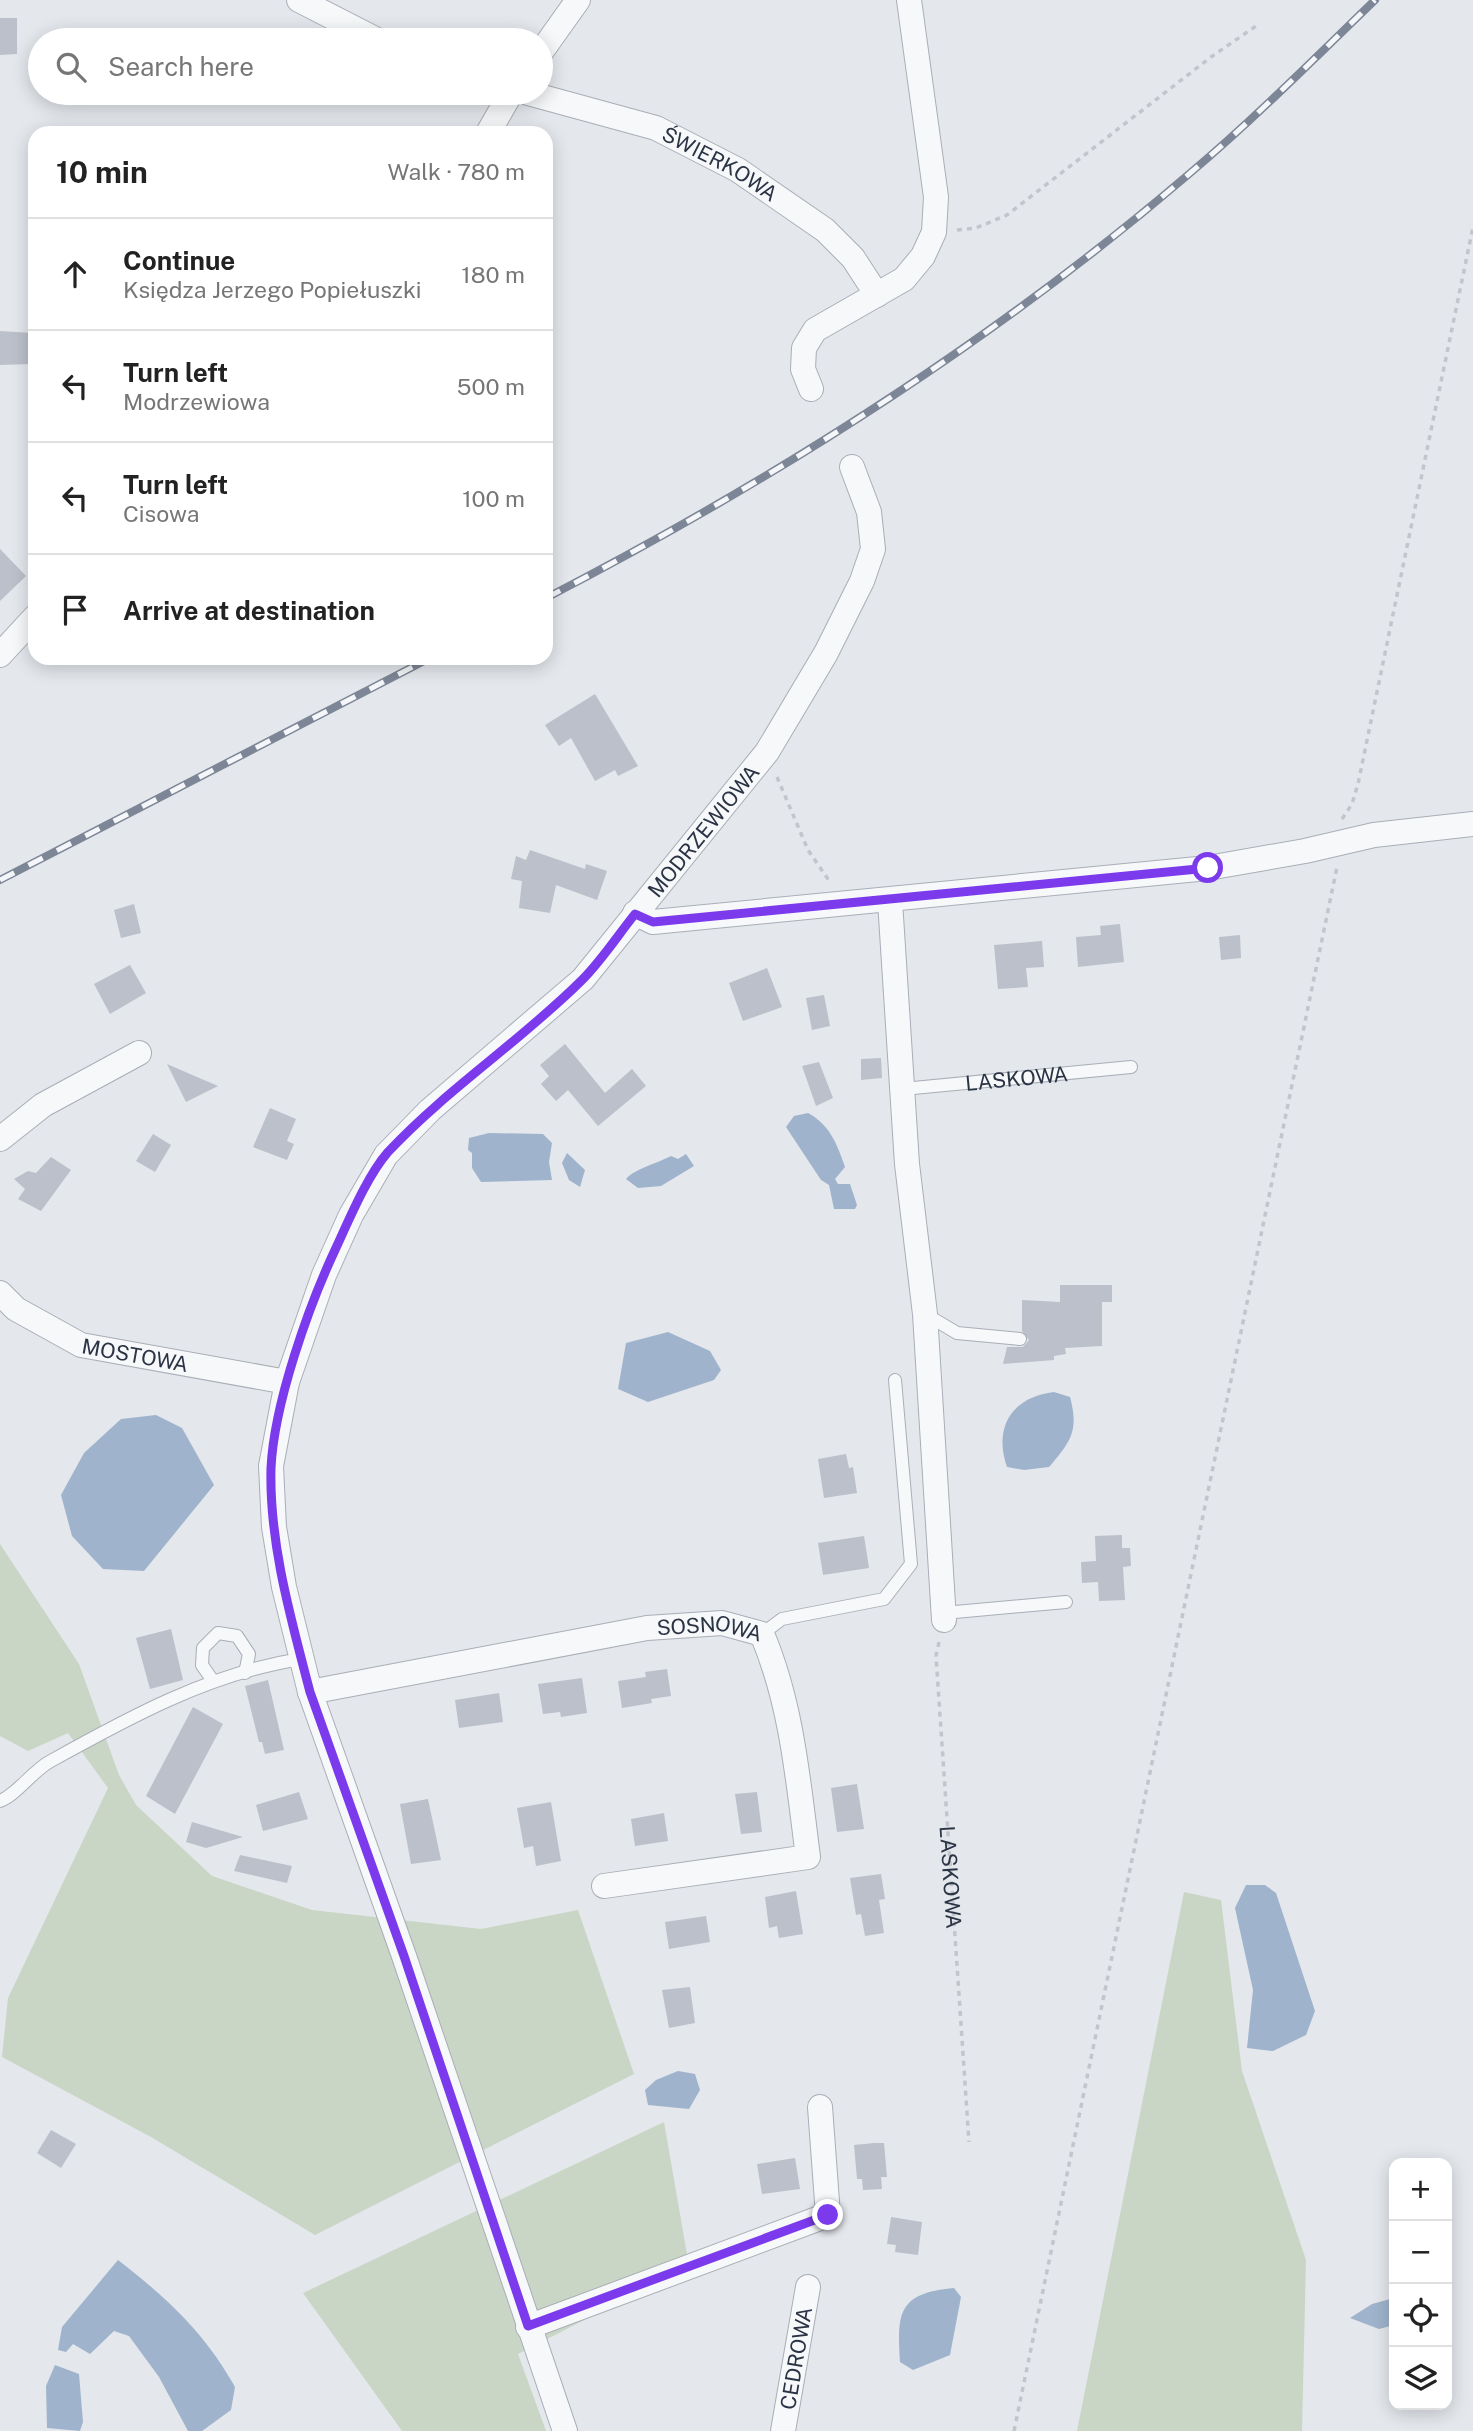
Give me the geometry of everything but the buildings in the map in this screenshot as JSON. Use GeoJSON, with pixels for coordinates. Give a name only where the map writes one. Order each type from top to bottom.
{"type":"FeatureCollection","features":[{"type":"Feature","properties":{"kind":"street"},"geometry":{"type":"LineString","coordinates":[[299,0],[354,28]]}},
{"type":"Feature","properties":{"kind":"street"},"geometry":{"type":"LineString","coordinates":[[553,35],[578,0]]}},
{"type":"Feature","properties":{"kind":"street"},"geometry":{"type":"LineString","coordinates":[[811,389],[803,369],[804,348],[815,330],[904,279],[923,257],[934,232],[936,197],[909,0]]}},
{"type":"Feature","properties":{"kind":"street","name":"ŚWIERKOWA"},"geometry":{"type":"LineString","coordinates":[[553,100],[656,128],[738,170],[825,230],[853,258],[877,295]]}},
{"type":"Feature","properties":{"kind":"street"},"geometry":{"type":"LineString","coordinates":[[492,126],[504,105]]}},
{"type":"Feature","properties":{"kind":"street","name":"MODRZEWIOWA"},"geometry":{"type":"LineString","coordinates":[[565,2431],[404,1956],[310,1692],[284,1587],[271,1466],[287,1381],[324,1275],[351,1215],[386,1155],[430,1110],[583,979],[767,752],[826,653],[862,581],[873,549],[869,512],[852,467]]}},
{"type":"Feature","properties":{"kind":"street"},"geometry":{"type":"LineString","coordinates":[[0,655],[28,625]]}},
{"type":"Feature","properties":{"kind":"street"},"geometry":{"type":"LineString","coordinates":[[635,914],[653,922],[1208,868],[1342,844],[1374,835],[1473,824]]}},
{"type":"Feature","properties":{"kind":"street"},"geometry":{"type":"LineString","coordinates":[[890,901],[907,1164],[925,1314],[944,1616]]}},
{"type":"Feature","properties":{"kind":"street"},"geometry":{"type":"LineString","coordinates":[[0,1139],[43,1105],[139,1053]]}},
{"type":"Feature","properties":{"kind":"street","name":"MOSTOWA"},"geometry":{"type":"LineString","coordinates":[[0,1293],[16,1309],[81,1345],[287,1381]]}},
{"type":"Feature","properties":{"kind":"street","name":"SOSNOWA"},"geometry":{"type":"LineString","coordinates":[[310,1692],[647,1628],[722,1622],[762,1634],[775,1664],[792,1728],[807,1857],[604,1886]]}},
{"type":"Feature","properties":{"kind":"street"},"geometry":{"type":"LineString","coordinates":[[528,2326],[828,2215],[820,2107]]}},
{"type":"Feature","properties":{"kind":"street","name":"CEDROWA"},"geometry":{"type":"LineString","coordinates":[[783,2431],[808,2287]]}},
{"type":"Feature","properties":{"kind":"lane","name":"LASKOWA"},"geometry":{"type":"LineString","coordinates":[[902,1089],[1131,1067]]}},
{"type":"Feature","properties":{"kind":"lane"},"geometry":{"type":"LineString","coordinates":[[925,1314],[957,1333],[1020,1339]]}},
{"type":"Feature","properties":{"kind":"lane"},"geometry":{"type":"LineString","coordinates":[[762,1634],[782,1619],[884,1599],[911,1564],[895,1380]]}},
{"type":"Feature","properties":{"kind":"lane"},"geometry":{"type":"LineString","coordinates":[[944,1616],[1066,1602]]}},
{"type":"Feature","properties":{"kind":"lane"},"geometry":{"type":"LineString","coordinates":[[213,1681],[202,1665],[203,1648],[218,1633],[237,1636],[249,1654],[245,1673]]}},
{"type":"Feature","properties":{"kind":"lane"},"geometry":{"type":"LineString","coordinates":[[0,1801],[40,1768],[113,1727],[213,1681],[301,1658]]}},
{"type":"Feature","properties":{"kind":"path"},"geometry":{"type":"LineString","coordinates":[[934,232],[976,228],[1007,215],[1178,82],[1259,24]]}},
{"type":"Feature","properties":{"kind":"path"},"geometry":{"type":"LineString","coordinates":[[1014,2431],[1342,844],[1338,825],[1352,804],[1358,784],[1473,227]]}},
{"type":"Feature","properties":{"kind":"path"},"geometry":{"type":"LineString","coordinates":[[767,752],[808,850],[845,905]]}},
{"type":"Feature","properties":{"kind":"path","name":"LASKOWA"},"geometry":{"type":"LineString","coordinates":[[944,1616],[936,1656],[969,2142]]}},
{"type":"Feature","properties":{"kind":"green space"},"geometry":{"type":"Polygon","coordinates":[[[0,1544],[79,1664],[119,1775],[136,1805],[212,1876],[312,1910],[481,1929],[578,1910],[634,2074],[315,2235],[151,2137],[2,2057],[8,1998],[108,1788],[68,1733],[28,1751],[0,1736],[0,1544]]]}},
{"type":"Feature","properties":{"kind":"green space"},"geometry":{"type":"Polygon","coordinates":[[[1184,1892],[1221,1900],[1242,2071],[1306,2260],[1302,2431],[1077,2431],[1184,1892]]]}},
{"type":"Feature","properties":{"kind":"green space"},"geometry":{"type":"Polygon","coordinates":[[[664,2122],[689,2266],[518,2354],[546,2431],[402,2431],[303,2293],[664,2122]]]}},
{"type":"Feature","properties":{"kind":"water"},"geometry":{"type":"Polygon","coordinates":[[[808,1113],[822,1123],[836,1143],[845,1167],[835,1179],[838,1184],[850,1184],[857,1205],[855,1209],[834,1209],[829,1185],[821,1180],[786,1127],[794,1116],[808,1113]]]}},
{"type":"Feature","properties":{"kind":"water"},"geometry":{"type":"Polygon","coordinates":[[[489,1133],[543,1134],[552,1143],[549,1162],[552,1180],[481,1182],[472,1168],[472,1153],[468,1150],[469,1138],[489,1133]]]}},
{"type":"Feature","properties":{"kind":"water"},"geometry":{"type":"Polygon","coordinates":[[[567,1153],[585,1170],[580,1187],[569,1180],[562,1163],[567,1153]]]}},
{"type":"Feature","properties":{"kind":"water"},"geometry":{"type":"Polygon","coordinates":[[[686,1154],[694,1166],[661,1186],[638,1188],[626,1179],[640,1169],[671,1156],[678,1159],[686,1154]]]}},
{"type":"Feature","properties":{"kind":"water"},"geometry":{"type":"Polygon","coordinates":[[[668,1332],[710,1351],[721,1370],[714,1380],[648,1402],[618,1389],[626,1343],[668,1332]]]}},
{"type":"Feature","properties":{"kind":"water"},"geometry":{"type":"Polygon","coordinates":[[[1054,1392],[1070,1397],[1073,1409],[1073,1427],[1063,1450],[1049,1467],[1024,1470],[1007,1467],[1003,1439],[1010,1416],[1027,1400],[1054,1392]]]}},
{"type":"Feature","properties":{"kind":"water"},"geometry":{"type":"Polygon","coordinates":[[[156,1415],[182,1428],[214,1485],[144,1571],[103,1569],[72,1536],[61,1495],[84,1453],[121,1419],[156,1415]]]}},
{"type":"Feature","properties":{"kind":"water"},"geometry":{"type":"Polygon","coordinates":[[[1246,1885],[1265,1885],[1276,1893],[1315,2011],[1306,2035],[1273,2051],[1247,2048],[1253,1990],[1235,1908],[1246,1885]]]}},
{"type":"Feature","properties":{"kind":"water"},"geometry":{"type":"Polygon","coordinates":[[[678,2071],[695,2074],[700,2090],[689,2109],[648,2105],[645,2090],[656,2080],[678,2071]]]}},
{"type":"Feature","properties":{"kind":"water"},"geometry":{"type":"Polygon","coordinates":[[[118,2260],[153,2288],[198,2333],[235,2387],[231,2410],[202,2431],[188,2431],[159,2377],[129,2336],[114,2331],[90,2354],[73,2344],[66,2352],[58,2350],[62,2327],[118,2260]]]}},
{"type":"Feature","properties":{"kind":"water"},"geometry":{"type":"Polygon","coordinates":[[[954,2288],[961,2297],[950,2355],[913,2370],[900,2362],[899,2331],[904,2309],[921,2295],[954,2288]]]}},
{"type":"Feature","properties":{"kind":"water"},"geometry":{"type":"Polygon","coordinates":[[[1389,2299],[1389,2326],[1379,2329],[1350,2318],[1372,2304],[1389,2299]]]}},
{"type":"Feature","properties":{"kind":"water"},"geometry":{"type":"Polygon","coordinates":[[[55,2365],[79,2374],[83,2422],[80,2431],[47,2428],[46,2386],[55,2365]]]}},
{"type":"Feature","properties":{"kind":"railway"},"geometry":{"type":"LineString","coordinates":[[553,594],[631,553],[798,456],[880,404],[1038,294],[1115,235],[1213,153],[1375,0]]}},
{"type":"Feature","properties":{"kind":"railway"},"geometry":{"type":"LineString","coordinates":[[0,880],[416,665]]}},
{"type":"Feature","properties":{"kind":"route"},"geometry":{"type":"LineString","coordinates":[[828,2215],[528,2326],[404,1956],[310,1692],[301,1658],[284,1587],[274,1527],[271,1466],[287,1381],[324,1275],[351,1215],[386,1155],[430,1110],[583,979],[635,914],[653,922],[1208,868]]}}]}
